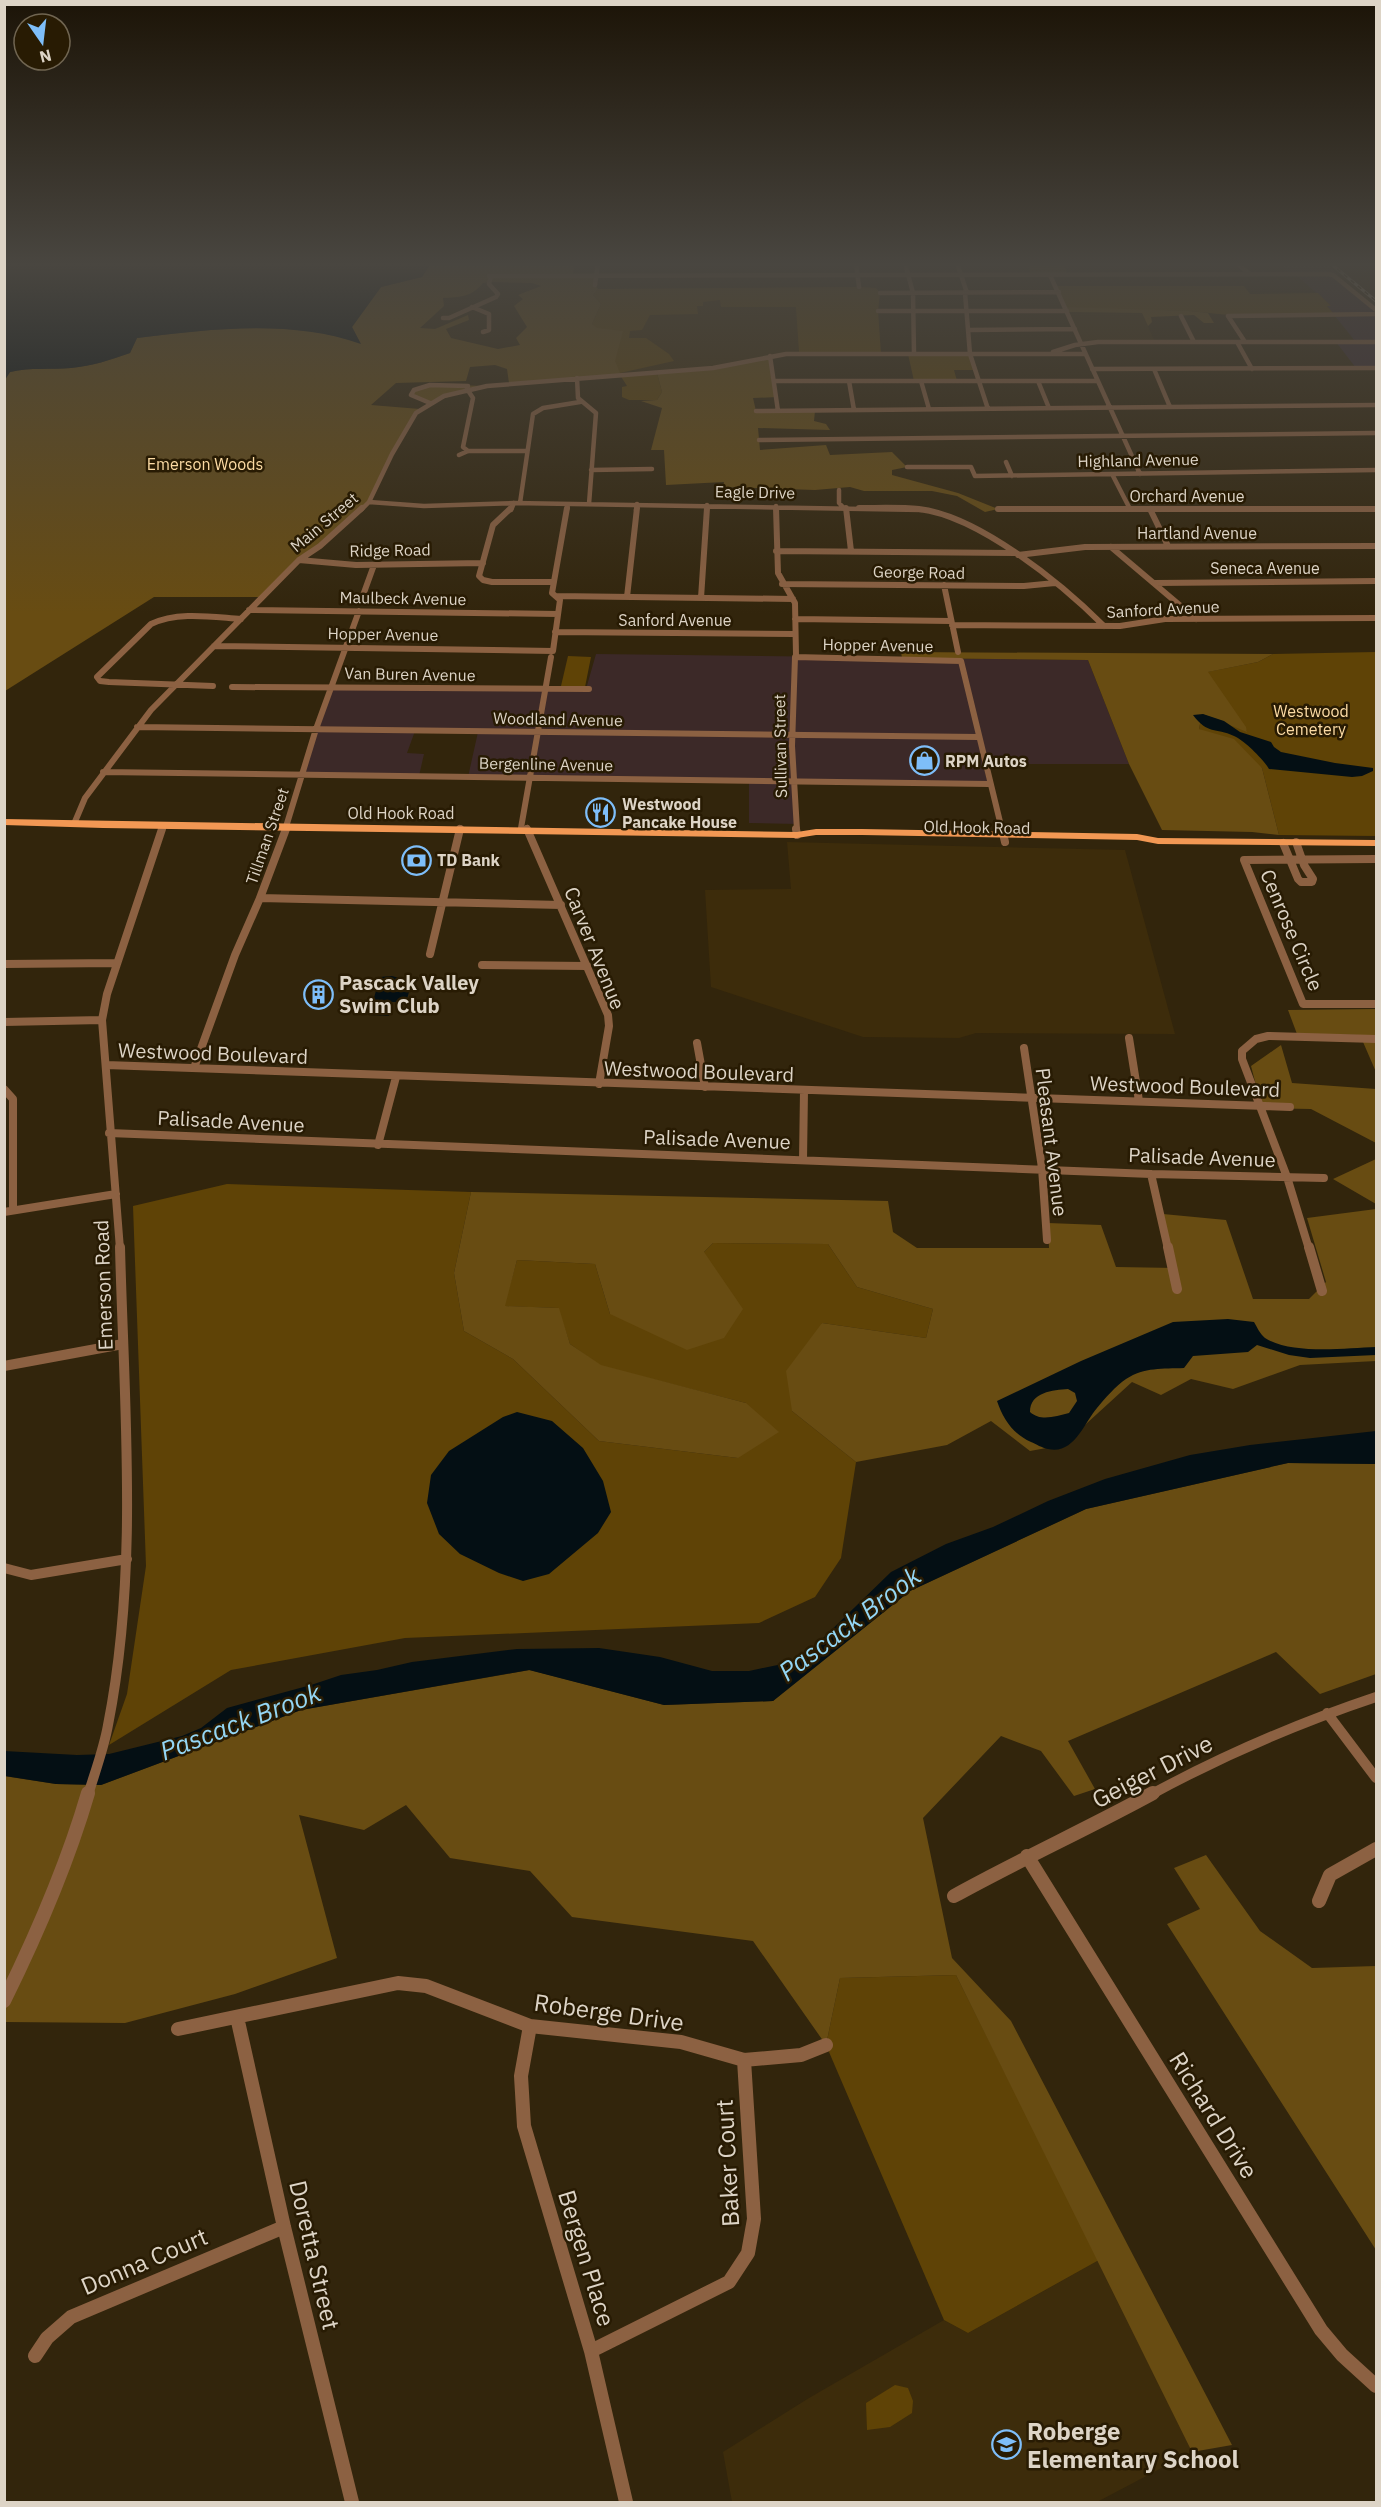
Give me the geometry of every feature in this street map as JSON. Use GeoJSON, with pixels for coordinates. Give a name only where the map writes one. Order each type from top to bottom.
{"type":"FeatureCollection","features":[{"type":"Feature","properties":{"kind":"main road","name":"Old Hook Road"},"geometry":{"type":"LineString","coordinates":[[4,822],[286,828],[524,828],[797,835],[816,840],[1004,838],[1141,844],[1158,841],[1377,843]]}},
{"type":"Feature","properties":{"kind":"street","name":"Main Street"},"geometry":{"type":"LineString","coordinates":[[74,824],[85,798],[104,772],[138,727],[176,685],[299,560],[320,546],[369,502],[412,417],[430,403],[467,389],[553,380]]}},
{"type":"Feature","properties":{"kind":"street"},"geometry":{"type":"LineString","coordinates":[[577,380],[580,402],[596,413],[589,504]]}},
{"type":"Feature","properties":{"kind":"street"},"geometry":{"type":"LineString","coordinates":[[1159,380],[1170,407]]}},
{"type":"Feature","properties":{"kind":"street"},"geometry":{"type":"LineString","coordinates":[[778,411],[774,381],[1098,381],[1140,474]]}},
{"type":"Feature","properties":{"kind":"street"},"geometry":{"type":"LineString","coordinates":[[849,381],[854,410]]}},
{"type":"Feature","properties":{"kind":"street"},"geometry":{"type":"LineString","coordinates":[[921,381],[929,410]]}},
{"type":"Feature","properties":{"kind":"street"},"geometry":{"type":"LineString","coordinates":[[979,381],[988,409]]}},
{"type":"Feature","properties":{"kind":"street"},"geometry":{"type":"LineString","coordinates":[[1038,381],[1048,408]]}},
{"type":"Feature","properties":{"kind":"street"},"geometry":{"type":"LineString","coordinates":[[430,403],[411,395],[414,390],[430,385],[482,386]]}},
{"type":"Feature","properties":{"kind":"street"},"geometry":{"type":"LineString","coordinates":[[467,389],[473,398],[463,447],[468,450],[527,451]]}},
{"type":"Feature","properties":{"kind":"street"},"geometry":{"type":"LineString","coordinates":[[554,582],[487,581],[479,576],[493,525],[517,503],[532,416],[535,412],[580,402]]}},
{"type":"Feature","properties":{"kind":"street"},"geometry":{"type":"LineString","coordinates":[[756,411],[1377,405]]}},
{"type":"Feature","properties":{"kind":"street"},"geometry":{"type":"LineString","coordinates":[[759,440],[1377,433]]}},
{"type":"Feature","properties":{"kind":"street"},"geometry":{"type":"LineString","coordinates":[[459,456],[468,450]]}},
{"type":"Feature","properties":{"kind":"street"},"geometry":{"type":"LineString","coordinates":[[1006,462],[1012,476]]}},
{"type":"Feature","properties":{"kind":"street","name":"Highland Avenue"},"geometry":{"type":"LineString","coordinates":[[907,467],[971,467],[975,476],[1377,470]]}},
{"type":"Feature","properties":{"kind":"street"},"geometry":{"type":"LineString","coordinates":[[591,470],[652,470]]}},
{"type":"Feature","properties":{"kind":"street"},"geometry":{"type":"LineString","coordinates":[[1112,474],[1130,509]]}},
{"type":"Feature","properties":{"kind":"street"},"geometry":{"type":"LineString","coordinates":[[839,490],[839,503],[846,507],[851,551]]}},
{"type":"Feature","properties":{"kind":"street","name":"Eagle Drive"},"geometry":{"type":"LineString","coordinates":[[369,502],[424,506],[517,503],[909,508],[939,513],[984,530],[1083,605],[1104,626]]}},
{"type":"Feature","properties":{"kind":"street"},"geometry":{"type":"LineString","coordinates":[[524,828],[530,778],[560,600],[552,593],[568,504]]}},
{"type":"Feature","properties":{"kind":"street"},"geometry":{"type":"LineString","coordinates":[[627,597],[637,504]]}},
{"type":"Feature","properties":{"kind":"street"},"geometry":{"type":"LineString","coordinates":[[701,598],[707,505]]}},
{"type":"Feature","properties":{"kind":"street"},"geometry":{"type":"LineString","coordinates":[[776,506],[778,573],[782,584],[793,599]]}},
{"type":"Feature","properties":{"kind":"street"},"geometry":{"type":"LineString","coordinates":[[1150,509],[1168,546]]}},
{"type":"Feature","properties":{"kind":"street","name":"Orchard Avenue"},"geometry":{"type":"LineString","coordinates":[[999,510],[1377,509]]}},
{"type":"Feature","properties":{"kind":"street","name":"Hartland Avenue"},"geometry":{"type":"LineString","coordinates":[[776,551],[1017,554],[1059,549],[1112,547],[1377,546]]}},
{"type":"Feature","properties":{"kind":"street"},"geometry":{"type":"LineString","coordinates":[[1112,547],[1196,619]]}},
{"type":"Feature","properties":{"kind":"street","name":"Ridge Road"},"geometry":{"type":"LineString","coordinates":[[299,560],[374,565],[483,563]]}},
{"type":"Feature","properties":{"kind":"street"},"geometry":{"type":"LineString","coordinates":[[362,598],[374,565]]}},
{"type":"Feature","properties":{"kind":"street","name":"Seneca Avenue"},"geometry":{"type":"LineString","coordinates":[[1154,583],[1377,581]]}},
{"type":"Feature","properties":{"kind":"street","name":"George Road"},"geometry":{"type":"LineString","coordinates":[[782,584],[1024,586],[1054,583]]}},
{"type":"Feature","properties":{"kind":"street"},"geometry":{"type":"LineString","coordinates":[[944,585],[958,652]]}},
{"type":"Feature","properties":{"kind":"street"},"geometry":{"type":"LineString","coordinates":[[556,596],[793,599]]}},
{"type":"Feature","properties":{"kind":"street","name":"Sullivan Street"},"geometry":{"type":"LineString","coordinates":[[793,599],[796,609],[794,634],[796,656],[792,781],[797,835]]}},
{"type":"Feature","properties":{"kind":"street","name":"Maulbeck Avenue"},"geometry":{"type":"LineString","coordinates":[[249,610],[558,614]]}},
{"type":"Feature","properties":{"kind":"street","name":"Tillman Street"},"geometry":{"type":"LineString","coordinates":[[194,1068],[235,955],[260,898],[286,828],[316,729],[359,611]]}},
{"type":"Feature","properties":{"kind":"street"},"geometry":{"type":"LineString","coordinates":[[213,686],[104,682],[97,677],[151,624],[159,620],[170,617],[241,619]]}},
{"type":"Feature","properties":{"kind":"street","name":"Sanford Avenue"},"geometry":{"type":"LineString","coordinates":[[795,619],[1129,626],[1165,619],[1377,618]]}},
{"type":"Feature","properties":{"kind":"street","name":"Sanford Avenue"},"geometry":{"type":"LineString","coordinates":[[555,632],[794,634]]}},
{"type":"Feature","properties":{"kind":"street","name":"Hopper Avenue"},"geometry":{"type":"LineString","coordinates":[[214,646],[552,654]]}},
{"type":"Feature","properties":{"kind":"street","name":"Hopper Avenue"},"geometry":{"type":"LineString","coordinates":[[796,656],[961,661],[978,737]]}},
{"type":"Feature","properties":{"kind":"street","name":"Van Buren Avenue"},"geometry":{"type":"LineString","coordinates":[[232,687],[589,689]]}},
{"type":"Feature","properties":{"kind":"street","name":"Woodland Avenue"},"geometry":{"type":"LineString","coordinates":[[138,727],[978,737]]}},
{"type":"Feature","properties":{"kind":"street"},"geometry":{"type":"LineString","coordinates":[[978,737],[1004,838]]}},
{"type":"Feature","properties":{"kind":"street","name":"Bergenline Avenue"},"geometry":{"type":"LineString","coordinates":[[104,772],[989,784]]}},
{"type":"Feature","properties":{"kind":"street","name":"Emerson Road"},"geometry":{"type":"LineString","coordinates":[[4,2001],[36,1937],[56,1889],[102,1750],[116,1689],[128,1559],[123,1344],[116,1194],[108,1133],[102,1020],[107,994],[163,826]]}},
{"type":"Feature","properties":{"kind":"street"},"geometry":{"type":"LineString","coordinates":[[430,954],[460,828]]}},
{"type":"Feature","properties":{"kind":"street","name":"Carver Avenue"},"geometry":{"type":"LineString","coordinates":[[524,828],[561,905],[608,1016],[609,1026],[599,1084]]}},
{"type":"Feature","properties":{"kind":"street"},"geometry":{"type":"LineString","coordinates":[[1283,843],[1292,859],[1298,879],[1301,882],[1312,882],[1313,879],[1296,842]]}},
{"type":"Feature","properties":{"kind":"street","name":"Cenrose Circle"},"geometry":{"type":"LineString","coordinates":[[1377,859],[1244,860],[1303,1004],[1377,1004]]}},
{"type":"Feature","properties":{"kind":"street"},"geometry":{"type":"LineString","coordinates":[[260,898],[561,905]]}},
{"type":"Feature","properties":{"kind":"street"},"geometry":{"type":"LineString","coordinates":[[4,964],[117,963]]}},
{"type":"Feature","properties":{"kind":"street"},"geometry":{"type":"LineString","coordinates":[[482,965],[587,966]]}},
{"type":"Feature","properties":{"kind":"street"},"geometry":{"type":"LineString","coordinates":[[4,1022],[102,1020]]}},
{"type":"Feature","properties":{"kind":"street"},"geometry":{"type":"LineString","coordinates":[[1322,1292],[1287,1177],[1242,1059],[1242,1051],[1247,1044],[1268,1036],[1377,1039]]}},
{"type":"Feature","properties":{"kind":"street"},"geometry":{"type":"LineString","coordinates":[[1129,1038],[1139,1101]]}},
{"type":"Feature","properties":{"kind":"street"},"geometry":{"type":"LineString","coordinates":[[697,1044],[705,1087]]}},
{"type":"Feature","properties":{"kind":"street","name":"Pleasant Avenue"},"geometry":{"type":"LineString","coordinates":[[1024,1048],[1042,1168],[1047,1240]]}},
{"type":"Feature","properties":{"kind":"street","name":"Westwood Boulevard"},"geometry":{"type":"LineString","coordinates":[[106,1065],[1290,1107]]}},
{"type":"Feature","properties":{"kind":"street"},"geometry":{"type":"LineString","coordinates":[[378,1145],[396,1077]]}},
{"type":"Feature","properties":{"kind":"street"},"geometry":{"type":"LineString","coordinates":[[4,1089],[13,1099],[9,1211],[116,1194]]}},
{"type":"Feature","properties":{"kind":"street"},"geometry":{"type":"LineString","coordinates":[[803,1160],[804,1090]]}},
{"type":"Feature","properties":{"kind":"street","name":"Palisade Avenue"},"geometry":{"type":"LineString","coordinates":[[108,1133],[1151,1174],[1324,1178]]}},
{"type":"Feature","properties":{"kind":"street"},"geometry":{"type":"LineString","coordinates":[[1151,1174],[1177,1289]]}},
{"type":"Feature","properties":{"kind":"street"},"geometry":{"type":"LineString","coordinates":[[4,1366],[123,1344]]}},
{"type":"Feature","properties":{"kind":"street"},"geometry":{"type":"LineString","coordinates":[[4,1568],[32,1575],[128,1559]]}},
{"type":"Feature","properties":{"kind":"street","name":"Geiger Drive"},"geometry":{"type":"LineString","coordinates":[[954,1896],[1027,1856],[1098,1823],[1205,1765],[1327,1713],[1377,1697]]}},
{"type":"Feature","properties":{"kind":"street"},"geometry":{"type":"LineString","coordinates":[[1327,1713],[1377,1778]]}},
{"type":"Feature","properties":{"kind":"street"},"geometry":{"type":"LineString","coordinates":[[1319,1901],[1330,1875],[1377,1849]]}},
{"type":"Feature","properties":{"kind":"street","name":"Richard Drive"},"geometry":{"type":"LineString","coordinates":[[1027,1856],[1321,2330],[1342,2355],[1377,2386]]}},
{"type":"Feature","properties":{"kind":"street","name":"Roberge Drive"},"geometry":{"type":"LineString","coordinates":[[178,2029],[398,1983],[426,1986],[530,2026],[681,2042],[744,2060],[801,2055],[826,2045]]}},
{"type":"Feature","properties":{"kind":"street","name":"Doretta Street"},"geometry":{"type":"LineString","coordinates":[[237,2017],[284,2227],[352,2502]]}},
{"type":"Feature","properties":{"kind":"street","name":"Bergen Place"},"geometry":{"type":"LineString","coordinates":[[530,2026],[521,2066],[519,2091],[524,2126],[591,2351],[626,2502]]}},
{"type":"Feature","properties":{"kind":"street","name":"Baker Court"},"geometry":{"type":"LineString","coordinates":[[591,2351],[729,2282],[741,2269],[749,2254],[754,2236],[754,2219],[744,2060]]}},
{"type":"Feature","properties":{"kind":"street","name":"Donna Court"},"geometry":{"type":"LineString","coordinates":[[34,2356],[58,2326],[80,2312],[284,2227]]}},
{"type":"Feature","properties":{"kind":"shaded area"},"geometry":{"type":"Polygon","coordinates":[[[596,654],[1088,660],[1129,764],[983,764],[988,784],[794,782],[798,824],[749,823],[749,780],[468,777],[478,732],[415,731],[407,753],[424,754],[419,776],[302,775],[332,686],[586,689],[596,654]]]}},
{"type":"Feature","properties":{"kind":"shaded area"},"geometry":{"type":"Polygon","coordinates":[[[787,842],[1125,850],[1175,1034],[976,1033],[959,1038],[863,1037],[711,987],[705,890],[791,889],[787,842]]]}},
{"type":"Feature","properties":{"kind":"shaded area"},"geometry":{"type":"Polygon","coordinates":[[[1099,2260],[1192,2452],[1097,2502],[732,2502],[723,2452],[809,2398],[944,2320],[968,2333],[1099,2260]]]}},
{"type":"Feature","properties":{"kind":"green space","name":"Emerson Woods"},"geometry":{"type":"Polygon","coordinates":[[[4,380],[466,380],[396,383],[371,405],[420,409],[412,417],[365,507],[299,560],[261,597],[154,597],[5,691],[4,380]]]}},
{"type":"Feature","properties":{"kind":"green space","name":"Emerson Woods"},"geometry":{"type":"Polygon","coordinates":[[[509,380],[551,380],[509,383],[509,380]]]}},
{"type":"Feature","properties":{"kind":"green space"},"geometry":{"type":"Polygon","coordinates":[[[623,380],[659,380],[662,392],[657,400],[629,400],[622,397],[622,387],[627,386],[623,380]]]}},
{"type":"Feature","properties":{"kind":"green space"},"geometry":{"type":"Polygon","coordinates":[[[659,380],[774,380],[777,397],[753,398],[756,411],[815,411],[814,421],[826,424],[830,430],[758,428],[760,450],[826,445],[830,455],[892,452],[907,467],[892,470],[892,475],[958,493],[998,509],[985,512],[957,496],[932,491],[864,491],[850,487],[815,490],[723,487],[724,482],[666,485],[664,450],[651,450],[662,408],[641,401],[657,400],[662,392],[659,380]]]}},
{"type":"Feature","properties":{"kind":"green space"},"geometry":{"type":"Polygon","coordinates":[[[914,380],[957,381],[914,381],[914,380]]]}},
{"type":"Feature","properties":{"kind":"green space"},"geometry":{"type":"Polygon","coordinates":[[[437,384],[482,386],[430,403],[411,395],[414,390],[437,384]]]}},
{"type":"Feature","properties":{"kind":"green space"},"geometry":{"type":"Polygon","coordinates":[[[901,652],[1273,654],[1258,662],[1208,672],[1246,727],[1247,732],[1202,714],[1199,729],[1234,739],[1262,768],[1279,835],[1252,832],[1162,830],[1129,764],[1088,660],[902,658],[901,652]]]}},
{"type":"Feature","properties":{"kind":"green space","name":"Westwood Cemetery"},"geometry":{"type":"Polygon","coordinates":[[[1376,652],[1376,836],[1279,835],[1262,768],[1199,729],[1202,714],[1247,731],[1207,672],[1258,662],[1273,654],[1376,652]]]}},
{"type":"Feature","properties":{"kind":"green space"},"geometry":{"type":"Polygon","coordinates":[[[568,656],[591,657],[585,687],[561,686],[568,656]]]}},
{"type":"Feature","properties":{"kind":"green space"},"geometry":{"type":"Polygon","coordinates":[[[1376,1009],[1376,1072],[1360,1035],[1297,1034],[1288,1010],[1376,1009]]]}},
{"type":"Feature","properties":{"kind":"green space"},"geometry":{"type":"Polygon","coordinates":[[[1281,1045],[1292,1083],[1376,1089],[1376,1143],[1311,1109],[1262,1108],[1251,1066],[1281,1045]]]}},
{"type":"Feature","properties":{"kind":"green space"},"geometry":{"type":"Polygon","coordinates":[[[1376,1159],[1376,1204],[1333,1179],[1376,1159]]]}},
{"type":"Feature","properties":{"kind":"green space"},"geometry":{"type":"Polygon","coordinates":[[[227,1184],[471,1192],[454,1273],[464,1331],[513,1359],[599,1441],[738,1458],[746,1403],[601,1366],[570,1344],[558,1308],[504,1306],[517,1260],[595,1264],[610,1314],[704,1252],[713,1243],[828,1244],[857,1287],[933,1309],[926,1338],[822,1323],[792,1411],[856,1462],[841,1558],[815,1597],[759,1623],[405,1638],[231,1670],[109,1745],[127,1694],[146,1566],[133,1206],[227,1184]]]}},
{"type":"Feature","properties":{"kind":"green space"},"geometry":{"type":"Polygon","coordinates":[[[471,1192],[888,1201],[893,1232],[917,1248],[1049,1248],[1048,1223],[1101,1225],[1116,1267],[1176,1268],[1163,1214],[1226,1220],[1253,1299],[1309,1299],[1326,1282],[1307,1218],[1376,1209],[1376,1361],[1300,1365],[1233,1389],[1191,1379],[1161,1395],[1132,1382],[1063,1445],[1030,1451],[991,1421],[947,1445],[856,1462],[792,1411],[786,1371],[822,1323],[926,1338],[933,1309],[857,1287],[828,1244],[713,1243],[704,1252],[743,1309],[724,1338],[687,1350],[610,1314],[595,1264],[517,1260],[505,1306],[559,1308],[570,1344],[601,1365],[746,1403],[779,1432],[738,1458],[599,1441],[513,1359],[464,1331],[454,1273],[471,1192]]]}},
{"type":"Feature","properties":{"kind":"green space"},"geometry":{"type":"Polygon","coordinates":[[[1288,1463],[1376,1464],[1376,1674],[1320,1694],[1276,1652],[1068,1741],[1095,1789],[1074,1796],[1041,1751],[1001,1736],[923,1818],[952,1958],[1011,2021],[1232,2445],[1192,2452],[956,1975],[840,1978],[826,2045],[753,1941],[572,1917],[530,1871],[450,1858],[406,1805],[364,1830],[299,1815],[337,1958],[235,1994],[125,2023],[5,2022],[4,1776],[56,1784],[101,1785],[301,1710],[530,1670],[664,1705],[773,1701],[910,1591],[1086,1509],[1288,1463]]]}},
{"type":"Feature","properties":{"kind":"green space"},"geometry":{"type":"Polygon","coordinates":[[[1206,1855],[1260,1931],[1312,1968],[1376,1966],[1376,2250],[1167,1924],[1200,1909],[1174,1868],[1206,1855]]]}},
{"type":"Feature","properties":{"kind":"green space"},"geometry":{"type":"Polygon","coordinates":[[[956,1975],[1099,2260],[968,2333],[944,2320],[826,2045],[840,1978],[956,1975]]]}},
{"type":"Feature","properties":{"kind":"green space"},"geometry":{"type":"Polygon","coordinates":[[[895,2385],[908,2388],[913,2401],[912,2413],[890,2427],[867,2430],[866,2403],[895,2385]]]}},
{"type":"Feature","properties":{"kind":"water"},"geometry":{"type":"Polygon","coordinates":[[[1203,714],[1224,721],[1240,732],[1271,742],[1281,752],[1373,768],[1373,771],[1352,777],[1269,769],[1238,738],[1208,728],[1193,715],[1203,714]]]}},
{"type":"Feature","properties":{"kind":"water"},"geometry":{"type":"Polygon","coordinates":[[[380,977],[399,978],[395,992],[409,992],[406,1002],[392,1002],[389,1016],[369,1015],[380,977]]]}},
{"type":"Feature","properties":{"kind":"water"},"geometry":{"type":"Polygon","coordinates":[[[1228,1319],[1254,1322],[1265,1338],[1289,1347],[1319,1349],[1376,1347],[1376,1355],[1310,1358],[1289,1355],[1257,1345],[1248,1352],[1193,1356],[1184,1368],[1147,1371],[1126,1379],[1092,1414],[1072,1443],[1057,1450],[1044,1448],[1025,1439],[1014,1430],[1002,1414],[997,1401],[1081,1361],[1173,1322],[1228,1319]],[[1068,1389],[1043,1393],[1034,1400],[1030,1412],[1044,1418],[1069,1413],[1077,1401],[1075,1393],[1068,1389]]]}},
{"type":"Feature","properties":{"kind":"water"},"geometry":{"type":"Polygon","coordinates":[[[517,1412],[552,1421],[583,1448],[603,1481],[611,1512],[598,1533],[549,1574],[523,1581],[499,1573],[460,1554],[439,1534],[427,1503],[431,1475],[449,1451],[503,1417],[517,1412]]]}},
{"type":"Feature","properties":{"kind":"water","name":"Pascack Brook"},"geometry":{"type":"Polygon","coordinates":[[[1376,1431],[1376,1464],[1288,1463],[1086,1509],[910,1591],[773,1701],[664,1705],[529,1670],[301,1710],[101,1785],[56,1784],[5,1776],[4,1751],[77,1755],[109,1754],[182,1736],[201,1728],[227,1708],[341,1675],[412,1662],[517,1649],[599,1648],[660,1657],[712,1671],[749,1671],[792,1662],[818,1643],[891,1572],[946,1544],[993,1527],[1048,1501],[1105,1479],[1190,1455],[1250,1445],[1376,1431]]]}},
{"type":"Feature","properties":{"kind":"place","name":"RPM Autos"},"geometry":{"type":"Point","coordinates":[924,761]}},
{"type":"Feature","properties":{"kind":"place","name":"Westwood Pancake House"},"geometry":{"type":"Point","coordinates":[601,813]}},
{"type":"Feature","properties":{"kind":"place","name":"TD Bank"},"geometry":{"type":"Point","coordinates":[416,860]}},
{"type":"Feature","properties":{"kind":"place","name":"Pascack Valley Swim Club"},"geometry":{"type":"Point","coordinates":[318,994]}},
{"type":"Feature","properties":{"kind":"place","name":"Roberge Elementary School"},"geometry":{"type":"Point","coordinates":[1006,2445]}}]}
